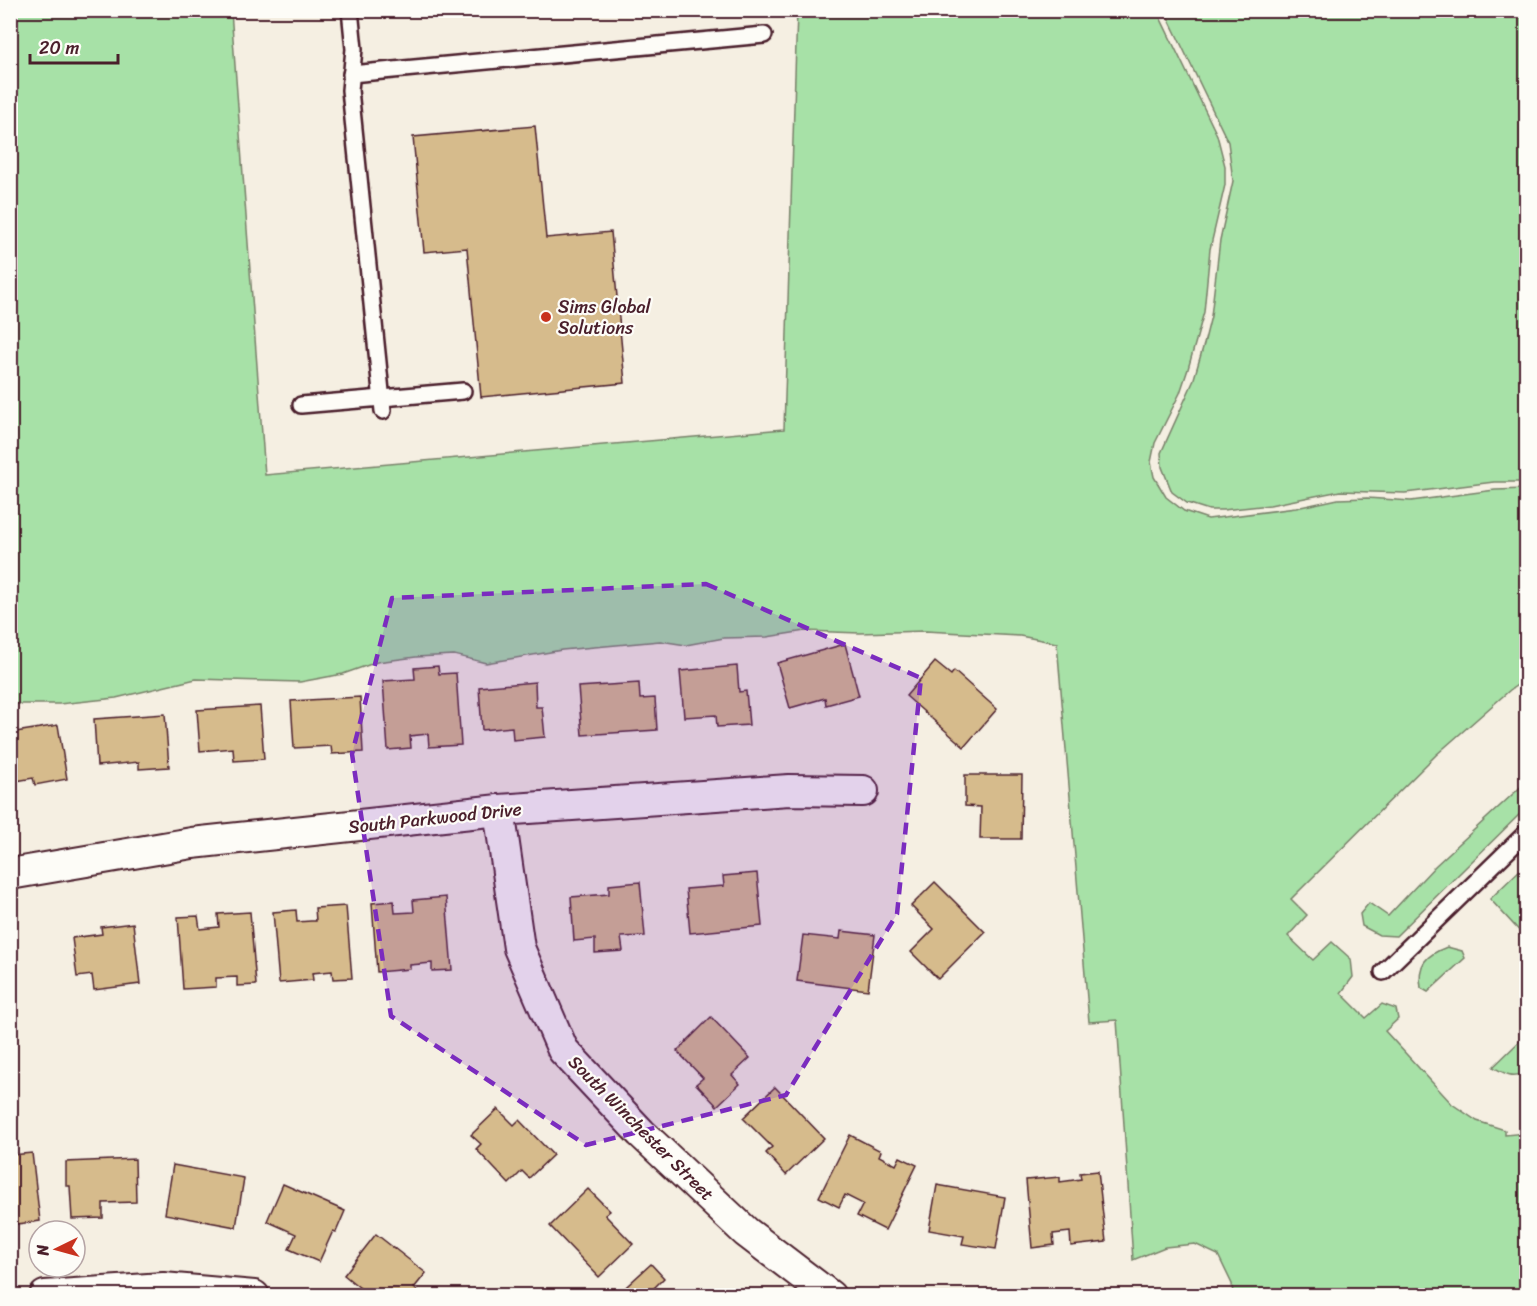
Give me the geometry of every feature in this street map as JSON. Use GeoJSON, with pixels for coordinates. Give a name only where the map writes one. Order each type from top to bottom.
{"type":"FeatureCollection","features":[{"type":"Feature","properties":{"kind":"street","name":"South Parkwood Drive"},"geometry":{"type":"LineString","coordinates":[[10,874],[192,843],[499,810],[789,790],[863,791]]}},
{"type":"Feature","properties":{"kind":"street","name":"South Winchester Street"},"geometry":{"type":"LineString","coordinates":[[499,810],[519,948],[563,1050],[642,1133],[747,1232],[830,1296]]}},
{"type":"Feature","properties":{"kind":"street"},"geometry":{"type":"LineString","coordinates":[[45,1296],[163,1288],[254,1296]]}},
{"type":"Feature","properties":{"kind":"lane"},"geometry":{"type":"LineString","coordinates":[[350,10],[354,49],[350,90],[382,405]]}},
{"type":"Feature","properties":{"kind":"lane"},"geometry":{"type":"LineString","coordinates":[[351,74],[764,35]]}},
{"type":"Feature","properties":{"kind":"lane"},"geometry":{"type":"LineString","coordinates":[[301,405],[382,405],[463,391]]}},
{"type":"Feature","properties":{"kind":"lane"},"geometry":{"type":"LineString","coordinates":[[1383,972],[1527,833]]}},
{"type":"Feature","properties":{"kind":"highlighted area"},"geometry":{"type":"Polygon","coordinates":[[[706,584],[921,678],[897,914],[786,1095],[586,1145],[391,1016],[352,754],[392,598],[706,584]]]}},
{"type":"Feature","properties":{"kind":"green space"},"geometry":{"type":"Polygon","coordinates":[[[11,10],[231,11],[265,475],[784,429],[797,11],[1157,11],[1217,135],[1225,166],[1225,185],[1210,249],[1204,312],[1180,393],[1155,443],[1151,462],[1154,477],[1166,497],[1184,511],[1208,519],[1296,508],[1338,499],[1411,501],[1495,490],[1526,489],[1526,679],[1510,690],[1436,755],[1291,899],[1307,915],[1288,936],[1313,960],[1332,942],[1351,959],[1353,977],[1341,993],[1366,1018],[1382,1004],[1396,1009],[1398,1019],[1385,1031],[1452,1104],[1477,1121],[1505,1130],[1505,1135],[1526,1133],[1526,1295],[1233,1295],[1232,1284],[1218,1255],[1195,1244],[1165,1247],[1133,1260],[1117,1020],[1089,1022],[1057,643],[1020,636],[925,631],[860,633],[805,631],[767,637],[724,638],[686,645],[660,641],[562,650],[486,663],[454,655],[416,657],[377,662],[343,674],[300,682],[196,679],[116,698],[59,704],[11,704],[11,10]]]}},
{"type":"Feature","properties":{"kind":"green space"},"geometry":{"type":"Polygon","coordinates":[[[1165,11],[1523,11],[1526,52],[1526,482],[1494,482],[1405,493],[1340,491],[1270,505],[1223,510],[1209,510],[1187,503],[1172,492],[1162,467],[1161,453],[1193,382],[1204,344],[1211,316],[1220,240],[1233,181],[1228,142],[1165,11]]]}},
{"type":"Feature","properties":{"kind":"green space"},"geometry":{"type":"Polygon","coordinates":[[[1526,782],[1526,808],[1396,936],[1379,935],[1362,926],[1360,914],[1369,903],[1388,916],[1435,866],[1526,782]]]}},
{"type":"Feature","properties":{"kind":"green space"},"geometry":{"type":"Polygon","coordinates":[[[1526,864],[1526,938],[1490,899],[1526,864]]]}},
{"type":"Feature","properties":{"kind":"green space"},"geometry":{"type":"Polygon","coordinates":[[[1447,947],[1462,951],[1465,958],[1428,992],[1421,988],[1422,967],[1428,957],[1447,947]]]}},
{"type":"Feature","properties":{"kind":"green space"},"geometry":{"type":"Polygon","coordinates":[[[1526,1035],[1526,1072],[1505,1074],[1493,1067],[1526,1035]]]}},
{"type":"Feature","properties":{"kind":"building","name":"Sims Global Solutions"},"geometry":{"type":"Polygon","coordinates":[[[535,126],[546,238],[611,232],[625,383],[481,397],[467,248],[424,252],[413,137],[535,126]]]}},
{"type":"Feature","properties":{"kind":"building"},"geometry":{"type":"Polygon","coordinates":[[[845,644],[859,696],[826,705],[825,698],[790,708],[777,663],[845,644]]]}},
{"type":"Feature","properties":{"kind":"building"},"geometry":{"type":"Polygon","coordinates":[[[935,662],[951,675],[954,671],[997,709],[964,747],[906,696],[935,662]]]}},
{"type":"Feature","properties":{"kind":"building"},"geometry":{"type":"Polygon","coordinates":[[[438,666],[439,674],[456,673],[461,745],[429,747],[428,734],[410,736],[411,748],[388,750],[383,681],[415,679],[414,668],[438,666]]]}},
{"type":"Feature","properties":{"kind":"building"},"geometry":{"type":"Polygon","coordinates":[[[737,666],[739,692],[746,691],[749,725],[717,727],[716,715],[684,717],[680,671],[737,666]]]}},
{"type":"Feature","properties":{"kind":"building"},"geometry":{"type":"Polygon","coordinates":[[[535,682],[536,707],[542,707],[545,737],[513,740],[512,727],[482,730],[479,687],[535,682]]]}},
{"type":"Feature","properties":{"kind":"building"},"geometry":{"type":"Polygon","coordinates":[[[639,683],[640,699],[655,698],[657,730],[582,735],[578,687],[639,683]]]}},
{"type":"Feature","properties":{"kind":"building"},"geometry":{"type":"Polygon","coordinates":[[[360,697],[363,752],[332,754],[331,746],[294,748],[291,701],[360,697]]]}},
{"type":"Feature","properties":{"kind":"building"},"geometry":{"type":"Polygon","coordinates":[[[260,706],[264,759],[234,761],[233,748],[200,751],[197,710],[260,706]]]}},
{"type":"Feature","properties":{"kind":"building"},"geometry":{"type":"Polygon","coordinates":[[[165,714],[169,767],[139,769],[139,762],[97,766],[94,719],[165,714]]]}},
{"type":"Feature","properties":{"kind":"building"},"geometry":{"type":"Polygon","coordinates":[[[58,725],[67,779],[35,785],[33,778],[10,782],[10,733],[58,725]]]}},
{"type":"Feature","properties":{"kind":"building"},"geometry":{"type":"Polygon","coordinates":[[[965,775],[1022,775],[1021,839],[980,839],[981,807],[965,806],[965,775]]]}},
{"type":"Feature","properties":{"kind":"building"},"geometry":{"type":"Polygon","coordinates":[[[757,873],[762,926],[690,933],[686,889],[724,886],[723,876],[757,873]]]}},
{"type":"Feature","properties":{"kind":"building"},"geometry":{"type":"Polygon","coordinates":[[[640,882],[645,936],[621,937],[623,951],[595,953],[595,939],[574,941],[571,897],[609,894],[609,885],[640,882]]]}},
{"type":"Feature","properties":{"kind":"building"},"geometry":{"type":"Polygon","coordinates":[[[935,882],[985,932],[938,979],[911,952],[934,929],[911,906],[935,882]]]}},
{"type":"Feature","properties":{"kind":"building"},"geometry":{"type":"Polygon","coordinates":[[[446,897],[452,970],[432,971],[432,963],[410,965],[410,969],[377,972],[372,903],[394,901],[395,913],[414,912],[413,900],[446,897]]]}},
{"type":"Feature","properties":{"kind":"building"},"geometry":{"type":"Polygon","coordinates":[[[346,906],[352,978],[333,979],[332,971],[312,973],[313,980],[279,983],[273,912],[296,910],[297,922],[316,921],[315,908],[346,906]]]}},
{"type":"Feature","properties":{"kind":"building"},"geometry":{"type":"Polygon","coordinates":[[[250,912],[256,985],[237,986],[237,977],[216,978],[216,987],[183,989],[178,917],[198,916],[200,929],[219,927],[218,914],[250,912]]]}},
{"type":"Feature","properties":{"kind":"building"},"geometry":{"type":"Polygon","coordinates":[[[133,923],[140,984],[94,990],[92,975],[77,977],[72,938],[102,934],[101,927],[133,923]]]}},
{"type":"Feature","properties":{"kind":"building"},"geometry":{"type":"Polygon","coordinates":[[[841,931],[875,935],[868,990],[797,981],[803,935],[840,939],[841,931]]]}},
{"type":"Feature","properties":{"kind":"building"},"geometry":{"type":"Polygon","coordinates":[[[711,1017],[750,1058],[732,1075],[740,1084],[717,1106],[696,1084],[703,1078],[677,1051],[711,1017]]]}},
{"type":"Feature","properties":{"kind":"building"},"geometry":{"type":"Polygon","coordinates":[[[775,1087],[824,1138],[786,1175],[766,1153],[772,1147],[743,1118],[775,1087]]]}},
{"type":"Feature","properties":{"kind":"building"},"geometry":{"type":"Polygon","coordinates":[[[498,1109],[514,1125],[519,1120],[553,1155],[529,1178],[522,1171],[509,1184],[476,1149],[481,1144],[471,1135],[498,1109]]]}},
{"type":"Feature","properties":{"kind":"building"},"geometry":{"type":"Polygon","coordinates":[[[850,1135],[881,1151],[879,1156],[896,1165],[900,1157],[917,1165],[885,1230],[857,1216],[863,1204],[845,1195],[839,1207],[819,1197],[850,1135]]]}},
{"type":"Feature","properties":{"kind":"building"},"geometry":{"type":"Polygon","coordinates":[[[32,1153],[40,1219],[27,1219],[27,1223],[10,1225],[10,1161],[13,1160],[12,1155],[32,1153]]]}},
{"type":"Feature","properties":{"kind":"building"},"geometry":{"type":"Polygon","coordinates":[[[135,1159],[136,1202],[103,1203],[103,1218],[72,1219],[70,1186],[66,1186],[66,1162],[135,1159]]]}},
{"type":"Feature","properties":{"kind":"building"},"geometry":{"type":"Polygon","coordinates":[[[173,1165],[244,1178],[236,1227],[165,1214],[173,1165]]]}},
{"type":"Feature","properties":{"kind":"building"},"geometry":{"type":"Polygon","coordinates":[[[1098,1171],[1106,1242],[1071,1246],[1070,1232],[1053,1234],[1054,1245],[1032,1248],[1026,1180],[1060,1177],[1060,1182],[1081,1179],[1080,1173],[1098,1171]]]}},
{"type":"Feature","properties":{"kind":"building"},"geometry":{"type":"Polygon","coordinates":[[[283,1184],[345,1211],[319,1262],[289,1249],[296,1234],[267,1221],[283,1184]]]}},
{"type":"Feature","properties":{"kind":"building"},"geometry":{"type":"Polygon","coordinates":[[[937,1185],[1005,1197],[996,1249],[962,1244],[964,1236],[929,1230],[937,1185]]]}},
{"type":"Feature","properties":{"kind":"building"},"geometry":{"type":"Polygon","coordinates":[[[588,1189],[610,1211],[605,1215],[633,1244],[599,1277],[550,1226],[588,1189]]]}},
{"type":"Feature","properties":{"kind":"building"},"geometry":{"type":"Polygon","coordinates":[[[376,1234],[426,1273],[414,1288],[423,1296],[370,1296],[344,1275],[376,1234]]]}},
{"type":"Feature","properties":{"kind":"building"},"geometry":{"type":"Polygon","coordinates":[[[651,1264],[664,1278],[654,1288],[661,1296],[616,1296],[651,1264]]]}},
{"type":"Feature","properties":{"kind":"place","name":"Sims Global Solutions"},"geometry":{"type":"Point","coordinates":[546,317]}}]}
